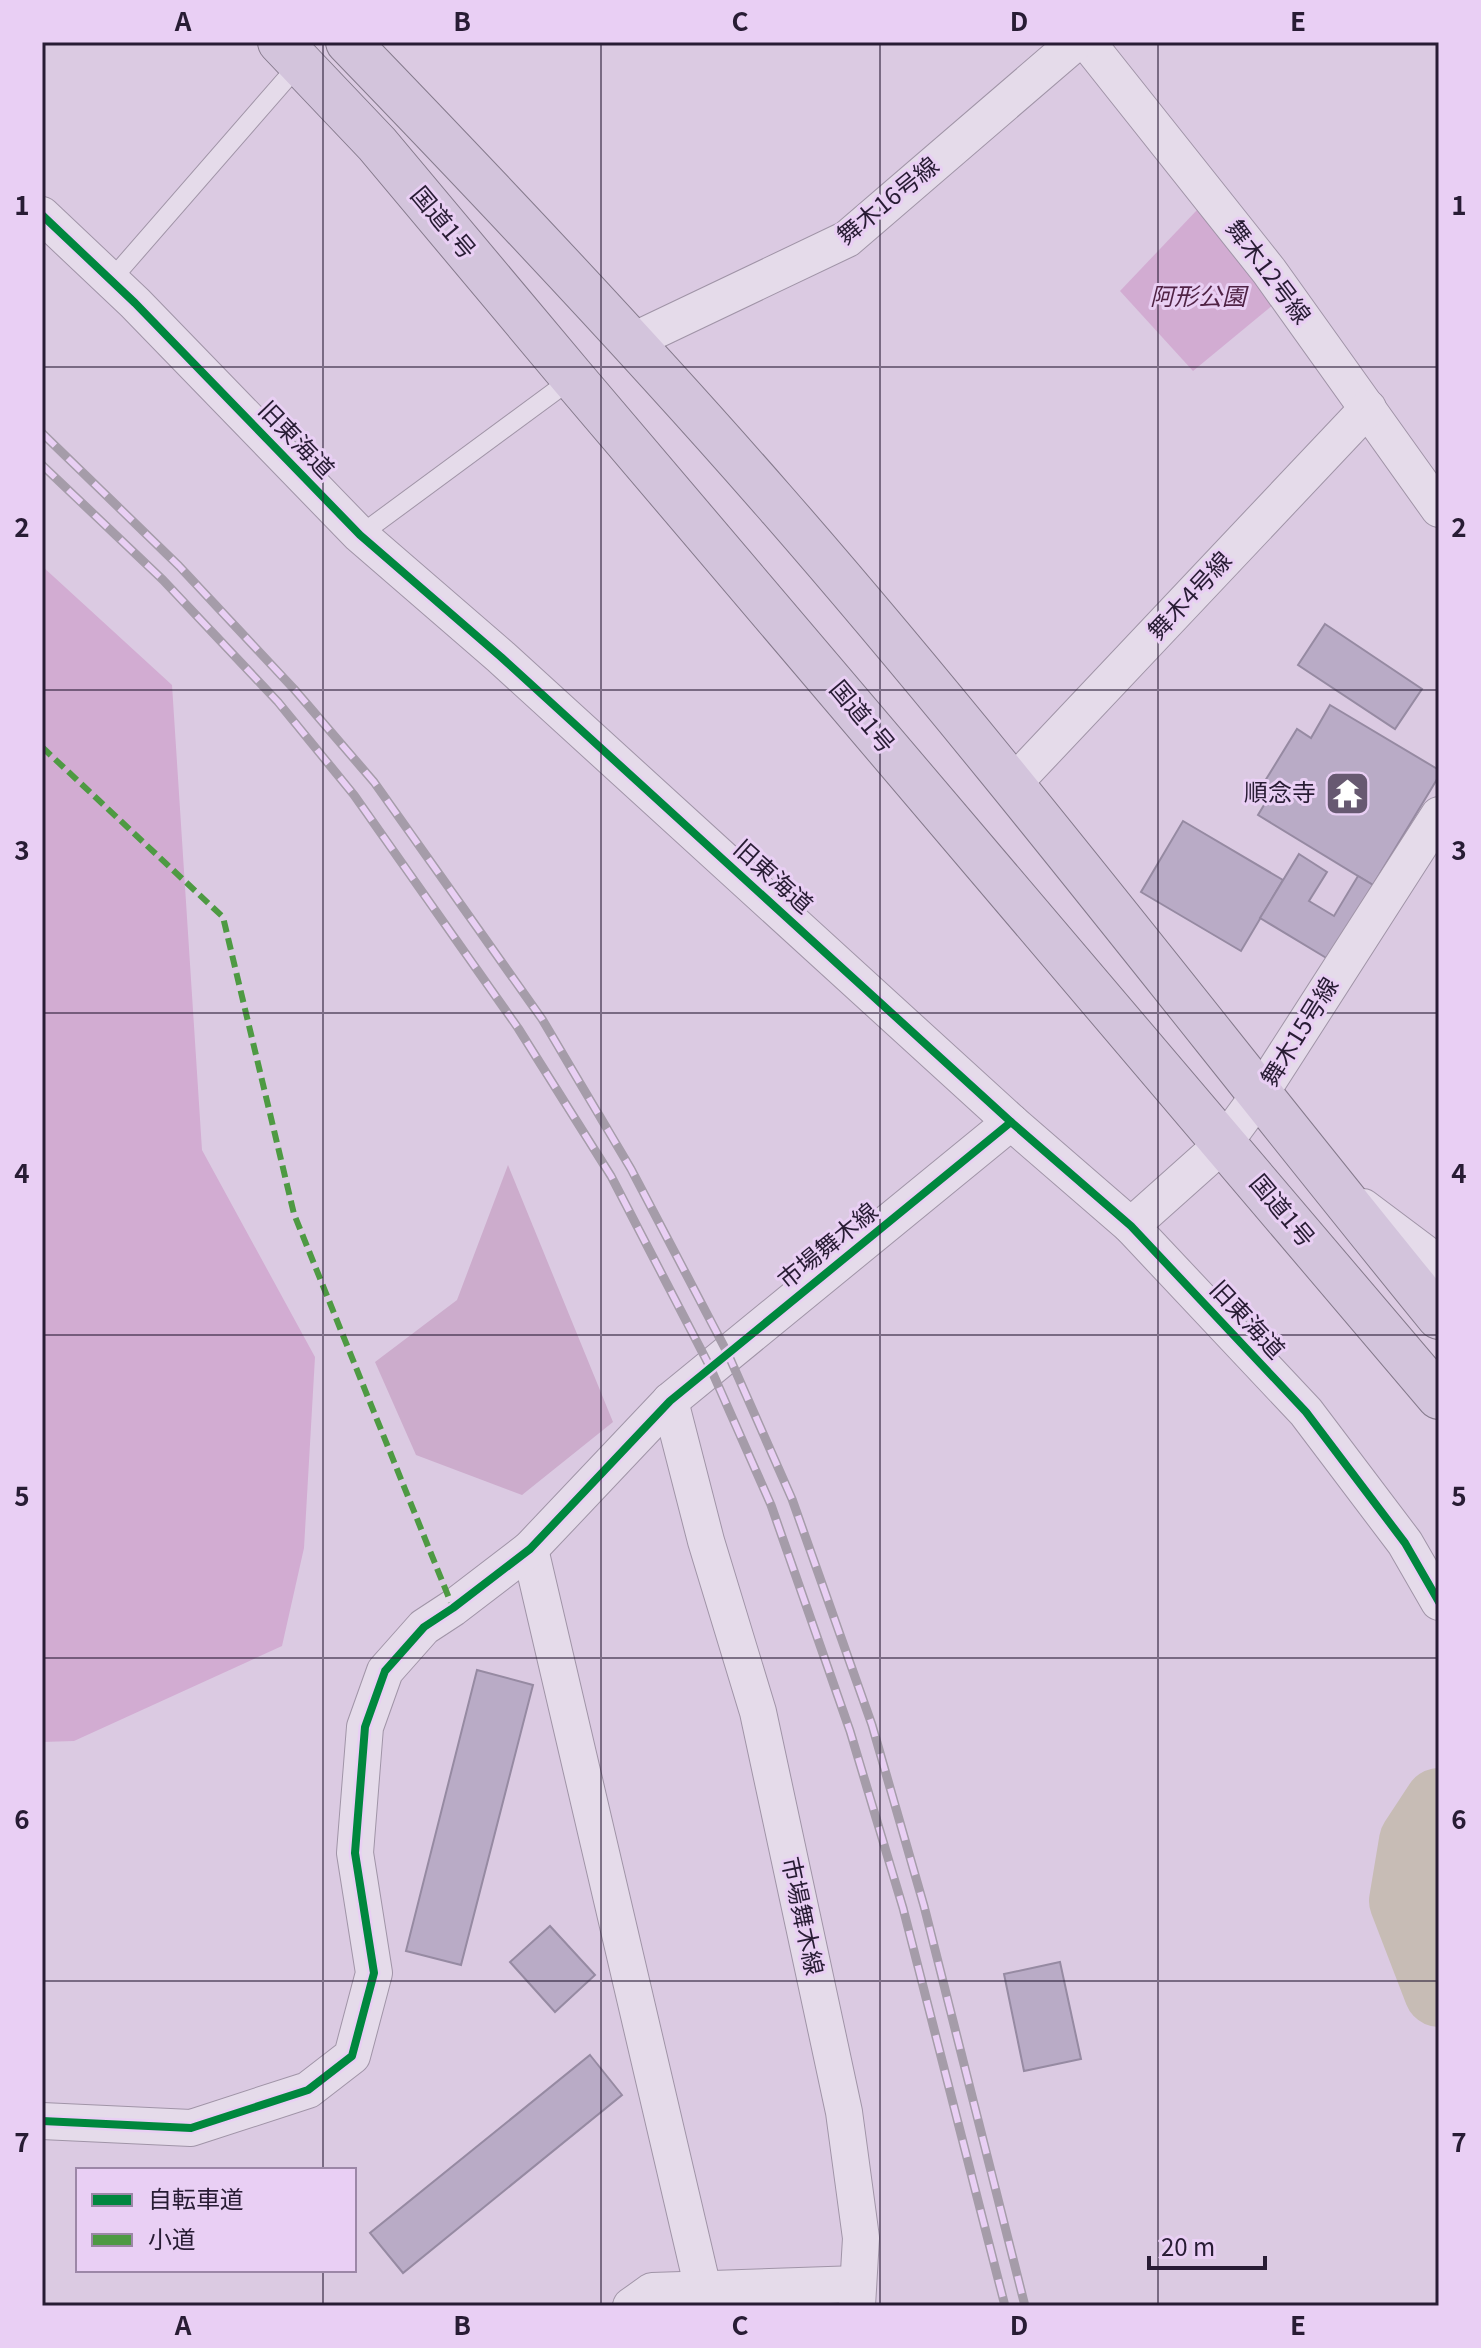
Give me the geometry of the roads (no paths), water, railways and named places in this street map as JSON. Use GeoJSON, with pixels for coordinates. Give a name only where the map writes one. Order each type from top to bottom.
{"type":"FeatureCollection","features":[{"type":"Feature","properties":{"kind":"highway"},"geometry":{"type":"LineString","coordinates":[[348,42],[631,342],[774,502],[1012,785],[1439,1317]]}},
{"type":"Feature","properties":{"kind":"highway","name":"国道1号"},"geometry":{"type":"LineString","coordinates":[[290,52],[377,144],[1439,1397]]}},
{"type":"Feature","properties":{"kind":"street","name":"舞木16号線"},"geometry":{"type":"LineString","coordinates":[[631,342],[847,239],[1076,42]]}},
{"type":"Feature","properties":{"kind":"street","name":"舞木12号線"},"geometry":{"type":"LineString","coordinates":[[1087,42],[1269,271],[1439,509]]}},
{"type":"Feature","properties":{"kind":"street","name":"旧東海道"},"geometry":{"type":"LineString","coordinates":[[42,215],[111,280],[360,535],[622,765],[1011,1122],[1131,1226],[1306,1412],[1405,1543],[1439,1602]]}},
{"type":"Feature","properties":{"kind":"street","name":"舞木4号線"},"geometry":{"type":"LineString","coordinates":[[1012,785],[1368,408]]}},
{"type":"Feature","properties":{"kind":"street","name":"舞木15号線"},"geometry":{"type":"LineString","coordinates":[[1131,1226],[1224,1143],[1260,1094],[1439,815]]}},
{"type":"Feature","properties":{"kind":"street","name":"市場舞木線"},"geometry":{"type":"LineString","coordinates":[[858,2295],[861,2238],[844,2112],[758,1712],[706,1541],[670,1401],[1011,1122]]}},
{"type":"Feature","properties":{"kind":"street"},"geometry":{"type":"LineString","coordinates":[[1327,1180],[1439,1264]]}},
{"type":"Feature","properties":{"kind":"street"},"geometry":{"type":"LineString","coordinates":[[42,2121],[191,2128],[308,2090],[352,2056],[374,1973],[355,1853],[365,1727],[385,1671],[424,1627],[530,1549],[670,1401]]}},
{"type":"Feature","properties":{"kind":"street"},"geometry":{"type":"LineString","coordinates":[[530,1549],[703,2289]]}},
{"type":"Feature","properties":{"kind":"street"},"geometry":{"type":"LineString","coordinates":[[631,2306],[652,2291],[703,2289],[858,2295]]}},
{"type":"Feature","properties":{"kind":"lane"},"geometry":{"type":"LineString","coordinates":[[111,280],[290,52]]}},
{"type":"Feature","properties":{"kind":"lane"},"geometry":{"type":"LineString","coordinates":[[360,535],[573,378]]}},
{"type":"Feature","properties":{"kind":"waterway"},"geometry":{"type":"LineString","coordinates":[[1439,1803],[1414,1841],[1404,1901],[1439,1992]]}},
{"type":"Feature","properties":{"kind":"railway"},"geometry":{"type":"LineString","coordinates":[[42,433],[179,566],[294,689],[374,782],[542,1019],[631,1169],[728,1354],[792,1499],[872,1725],[924,1906],[1025,2306]]}},
{"type":"Feature","properties":{"kind":"railway"},"geometry":{"type":"LineString","coordinates":[[42,465],[163,580],[278,702],[354,795],[518,1028],[611,1176],[710,1367],[771,1505],[850,1731],[903,1908],[1005,2306]]}},
{"type":"Feature","properties":{"kind":"place","name":"順念寺"},"geometry":{"type":"Point","coordinates":[1347,793]}},
{"type":"Feature","properties":{"kind":"park label","name":"阿形公園"},"geometry":{"type":"Point","coordinates":[1198,297]}}]}
